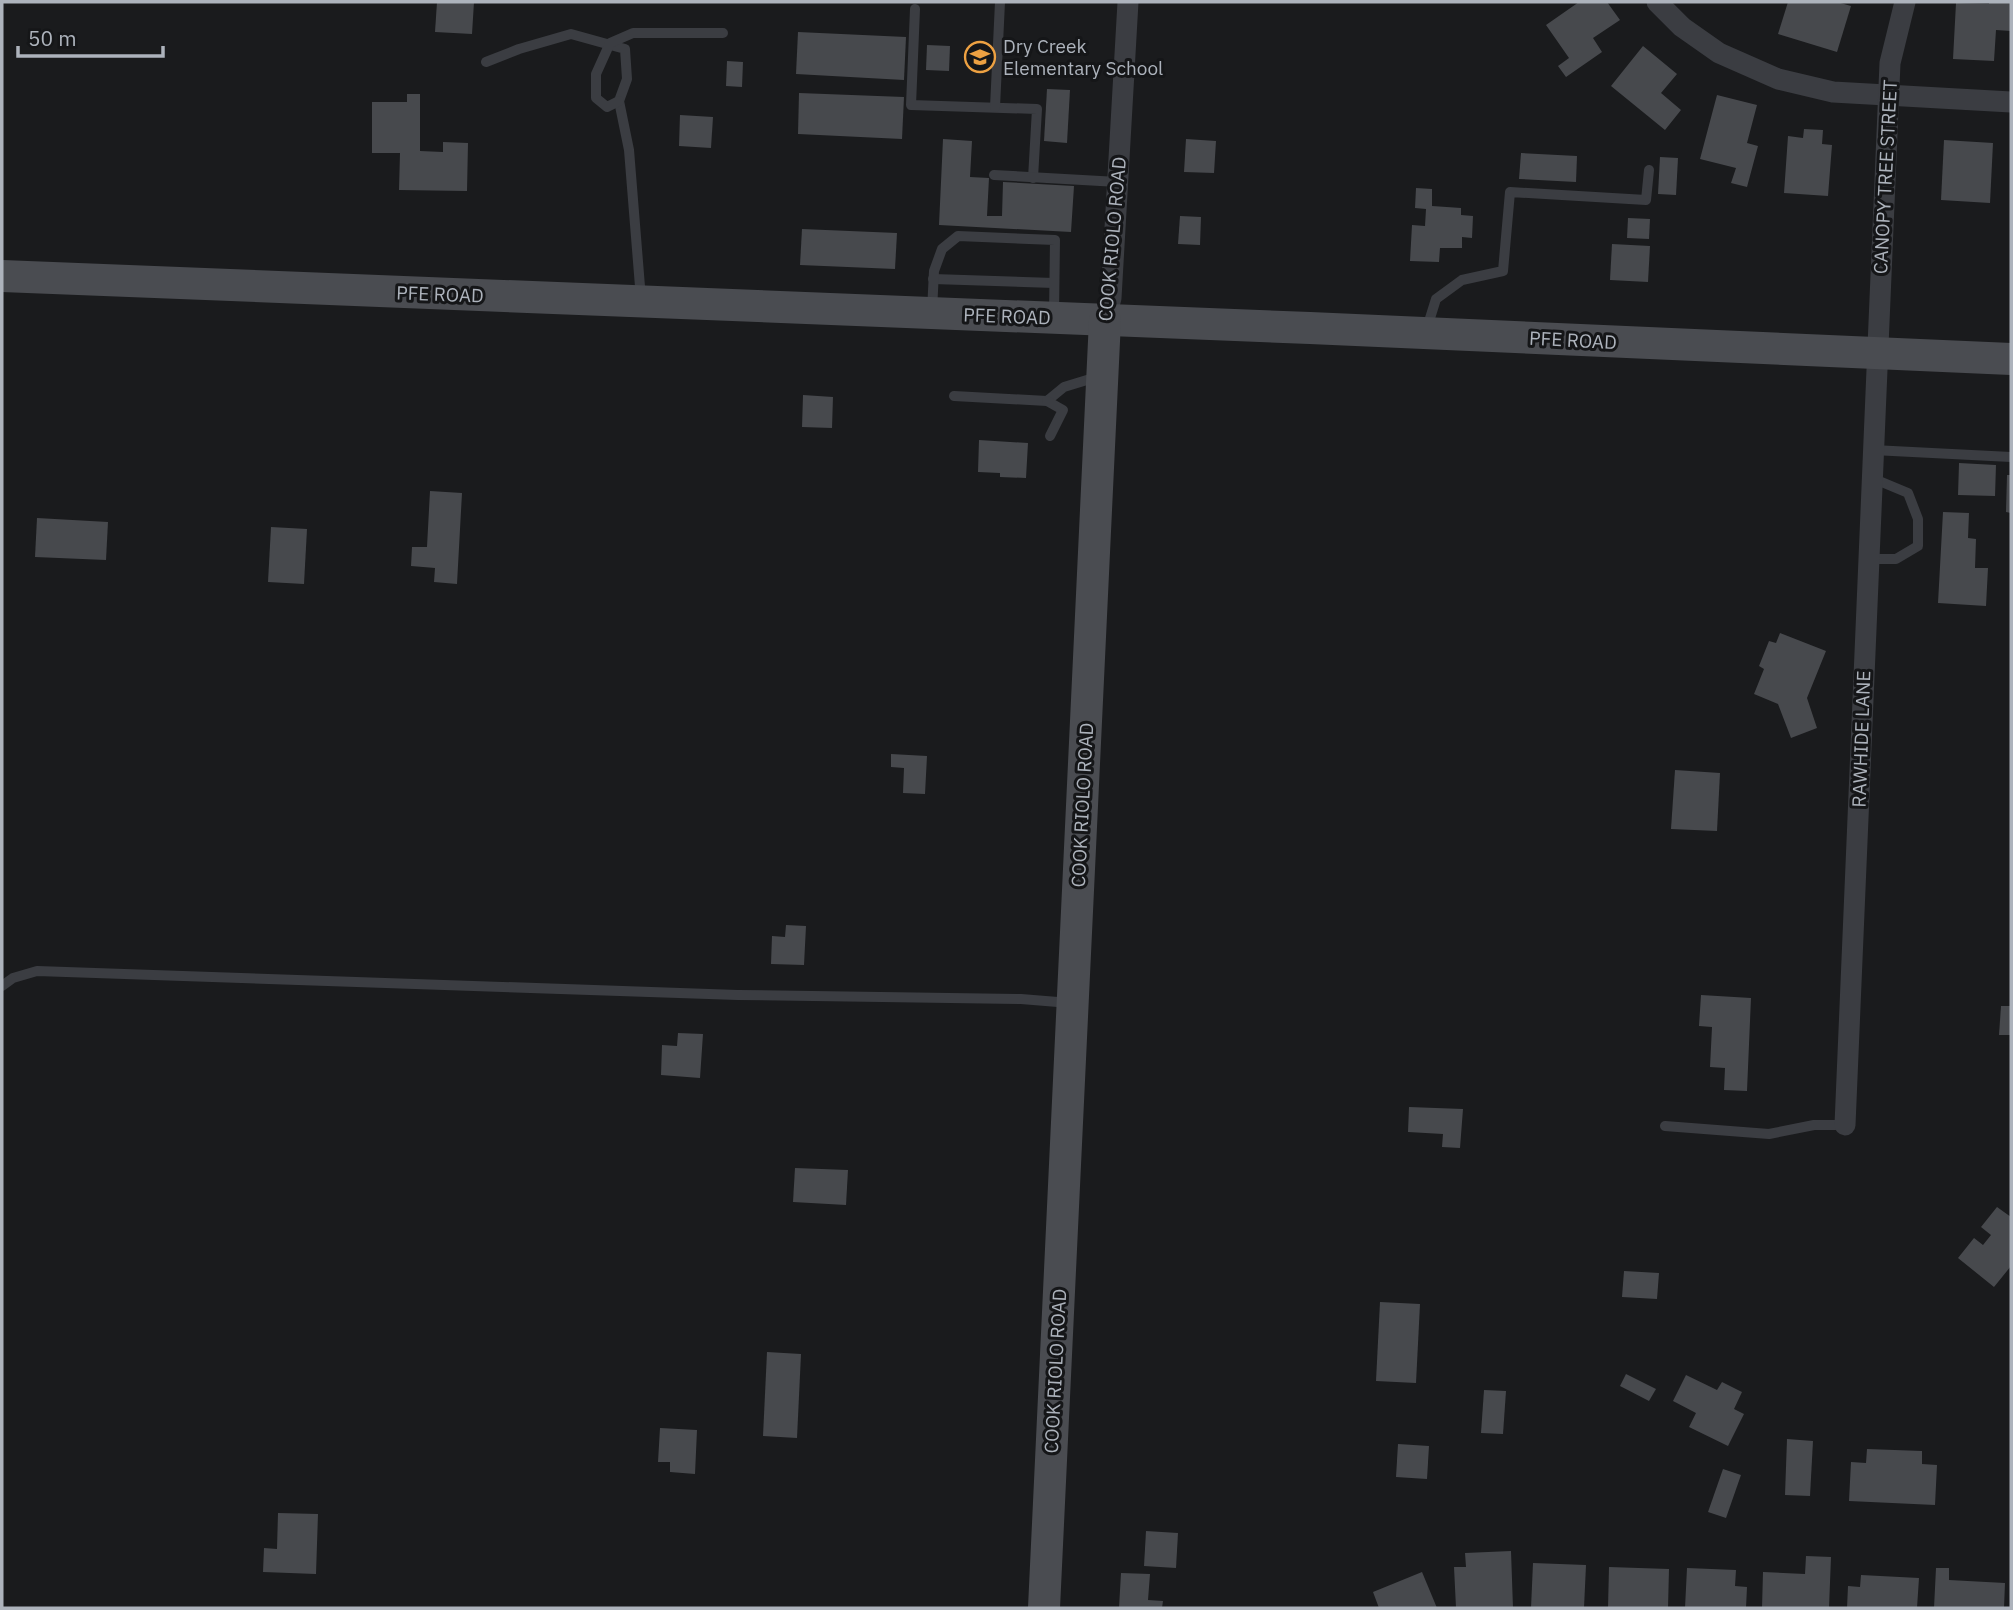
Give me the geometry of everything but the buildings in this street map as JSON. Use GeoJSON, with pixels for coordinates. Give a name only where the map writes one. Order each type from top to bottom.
{"type":"FeatureCollection","features":[{"type":"Feature","properties":{"kind":"main road","name":"PFE ROAD"},"geometry":{"type":"LineString","coordinates":[[2,276],[2011,359]]}},
{"type":"Feature","properties":{"kind":"main road","name":"COOK RIOLO ROAD"},"geometry":{"type":"LineString","coordinates":[[1044,1608],[1105,320]]}},
{"type":"Feature","properties":{"kind":"street","name":"COOK RIOLO ROAD"},"geometry":{"type":"LineString","coordinates":[[1105,320],[1111,298],[1128,2]]}},
{"type":"Feature","properties":{"kind":"street"},"geometry":{"type":"LineString","coordinates":[[1657,2],[1682,27],[1719,53],[1778,79],[1833,92],[2011,102]]}},
{"type":"Feature","properties":{"kind":"street","name":"CANOPY TREE STREET"},"geometry":{"type":"LineString","coordinates":[[1877,353],[1890,63],[1905,2]]}},
{"type":"Feature","properties":{"kind":"street","name":"RAWHIDE LANE"},"geometry":{"type":"LineString","coordinates":[[1845,1125],[1877,353]]}},
{"type":"Feature","properties":{"kind":"lane"},"geometry":{"type":"LineString","coordinates":[[995,107],[1000,2]]}},
{"type":"Feature","properties":{"kind":"lane"},"geometry":{"type":"LineString","coordinates":[[915,9],[911,104],[1037,108],[1033,177]]}},
{"type":"Feature","properties":{"kind":"lane"},"geometry":{"type":"LineString","coordinates":[[619,101],[607,107],[596,98],[596,74],[610,43],[633,33],[723,33]]}},
{"type":"Feature","properties":{"kind":"lane"},"geometry":{"type":"LineString","coordinates":[[486,62],[571,34],[625,49],[627,79],[619,101],[629,149],[641,302]]}},
{"type":"Feature","properties":{"kind":"lane"},"geometry":{"type":"LineString","coordinates":[[1425,333],[1436,299],[1462,280],[1503,271],[1510,192],[1646,200],[1649,170]]}},
{"type":"Feature","properties":{"kind":"lane"},"geometry":{"type":"LineString","coordinates":[[994,176],[1118,182]]}},
{"type":"Feature","properties":{"kind":"lane"},"geometry":{"type":"LineString","coordinates":[[932,313],[934,271],[942,249],[958,236],[1055,240],[1054,318]]}},
{"type":"Feature","properties":{"kind":"lane"},"geometry":{"type":"LineString","coordinates":[[933,279],[1054,283]]}},
{"type":"Feature","properties":{"kind":"lane"},"geometry":{"type":"LineString","coordinates":[[1047,401],[1064,387],[1103,375]]}},
{"type":"Feature","properties":{"kind":"lane"},"geometry":{"type":"LineString","coordinates":[[954,396],[1047,401],[1063,410],[1050,436]]}},
{"type":"Feature","properties":{"kind":"lane"},"geometry":{"type":"LineString","coordinates":[[1873,450],[2011,457]]}},
{"type":"Feature","properties":{"kind":"lane"},"geometry":{"type":"LineString","coordinates":[[1868,559],[1896,559],[1918,546],[1918,519],[1908,493],[1872,478]]}},
{"type":"Feature","properties":{"kind":"lane"},"geometry":{"type":"LineString","coordinates":[[2,986],[13,978],[37,971],[719,994],[1021,999],[1073,1003]]}},
{"type":"Feature","properties":{"kind":"lane"},"geometry":{"type":"LineString","coordinates":[[1665,1126],[1769,1134],[1814,1125],[1845,1125]]}},
{"type":"Feature","properties":{"kind":"place","name":"Dry Creek Elementary School"},"geometry":{"type":"Point","coordinates":[980,57]}}]}
